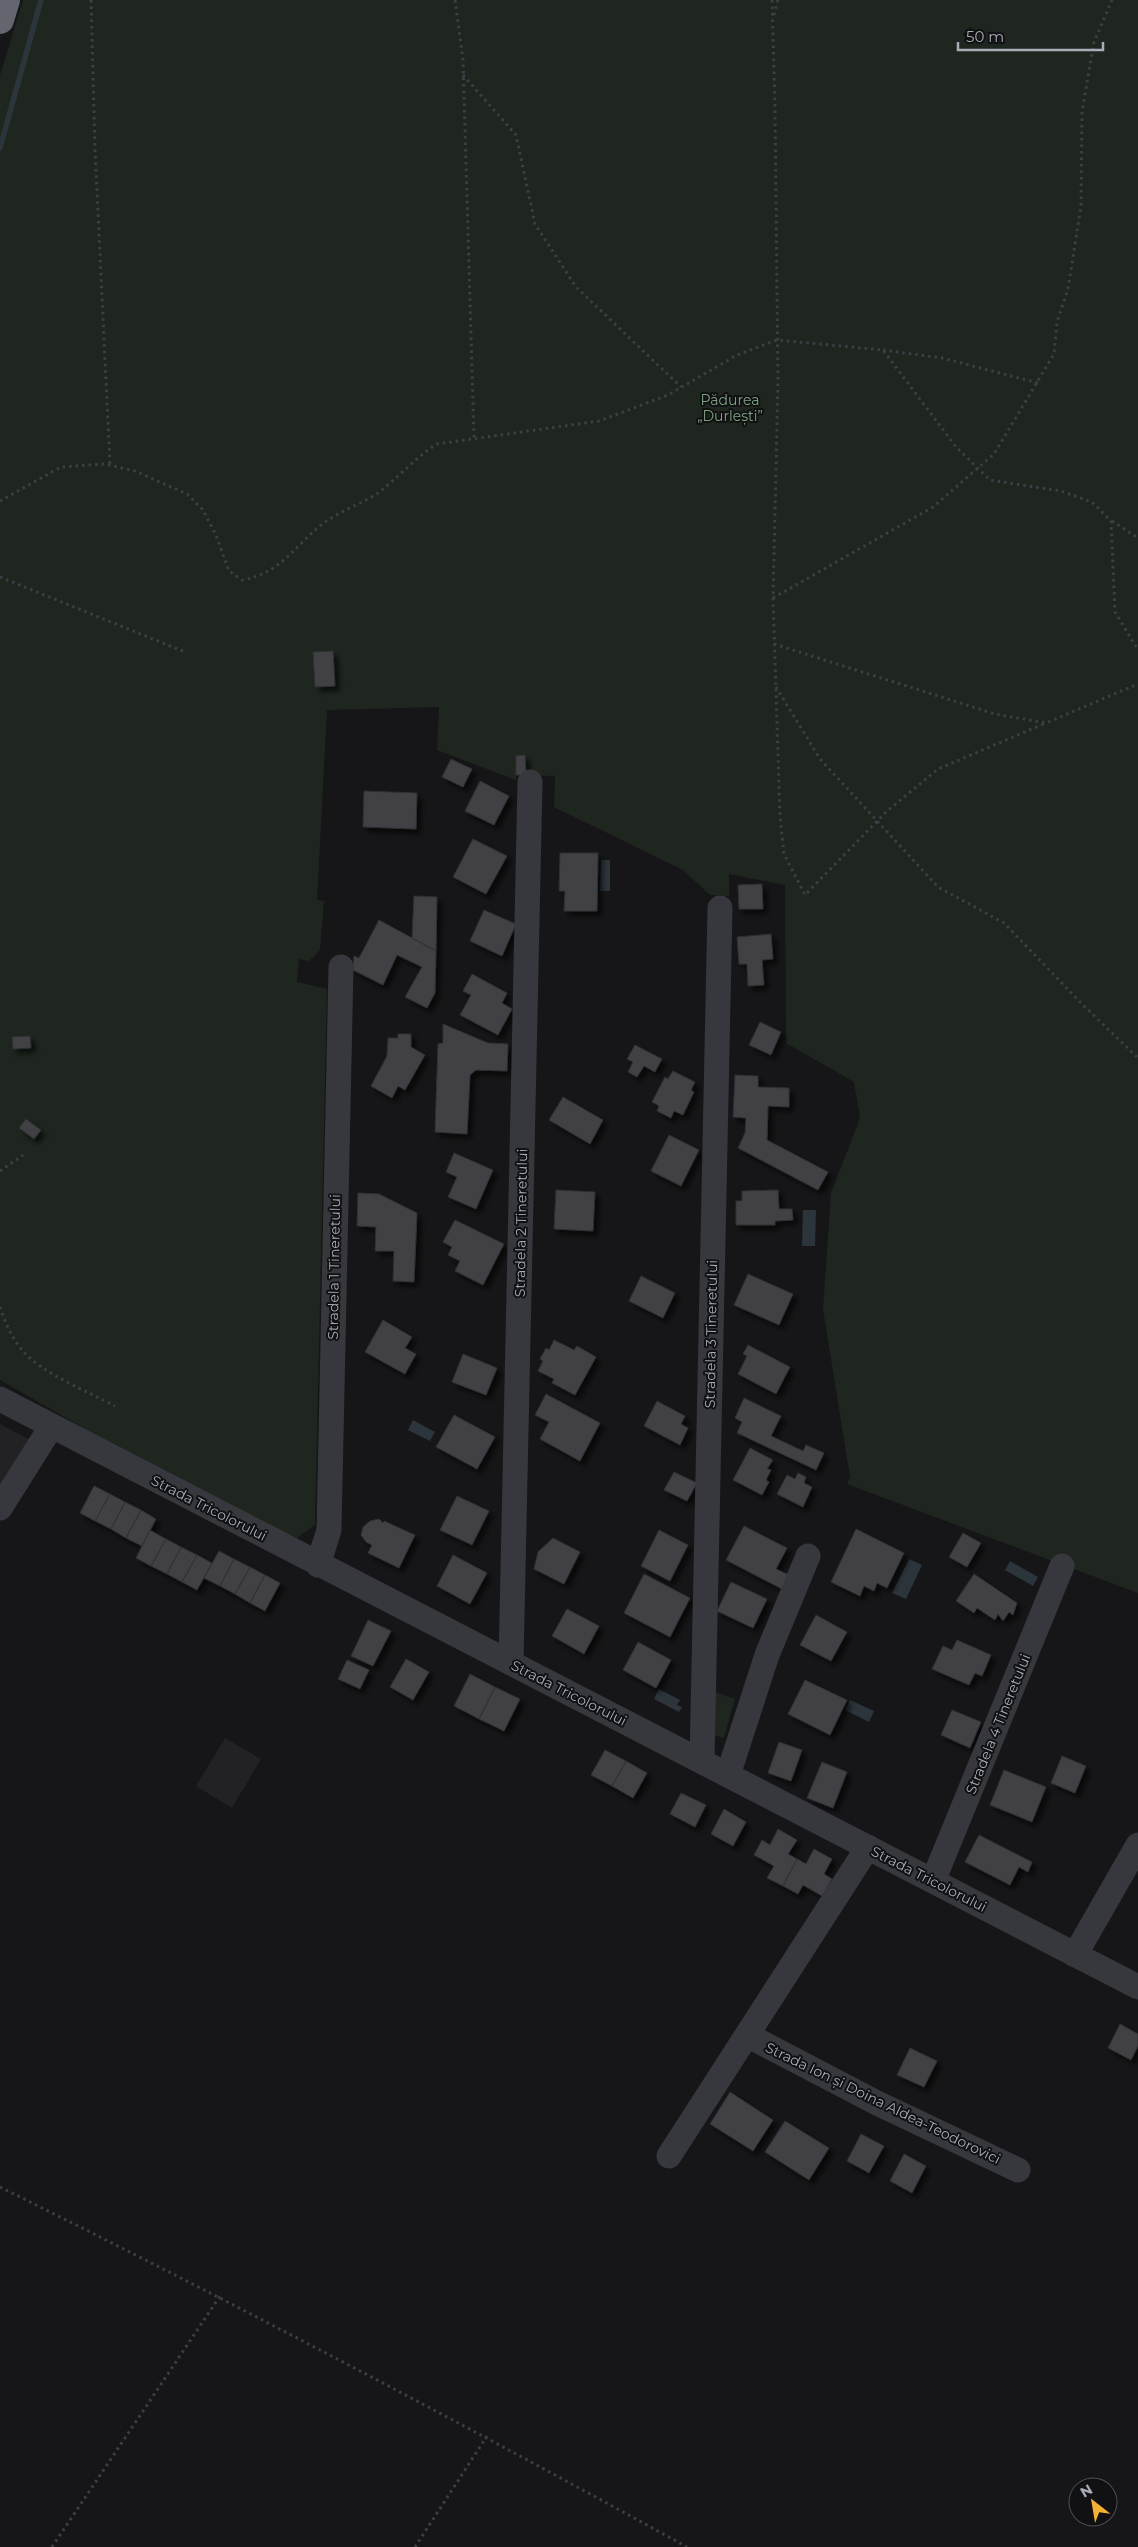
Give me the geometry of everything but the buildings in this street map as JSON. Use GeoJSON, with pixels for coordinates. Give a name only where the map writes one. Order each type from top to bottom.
{"type":"FeatureCollection","features":[{"type":"Feature","properties":{"kind":"highway"},"geometry":{"type":"LineString","coordinates":[[0,20],[6,0]]}},
{"type":"Feature","properties":{"kind":"street","name":"Stradela 2 Tineretului"},"geometry":{"type":"LineString","coordinates":[[511,1663],[530,782]]}},
{"type":"Feature","properties":{"kind":"street","name":"Stradela 3 Tineretului"},"geometry":{"type":"LineString","coordinates":[[702,1760],[720,908]]}},
{"type":"Feature","properties":{"kind":"street","name":"Stradela 1 Tineretului"},"geometry":{"type":"LineString","coordinates":[[318,1565],[329,1530],[341,967]]}},
{"type":"Feature","properties":{"kind":"street","name":"Strada Tricolorului"},"geometry":{"type":"LineString","coordinates":[[0,1399],[318,1565],[702,1760],[1138,1987]]}},
{"type":"Feature","properties":{"kind":"street"},"geometry":{"type":"LineString","coordinates":[[0,1508],[52,1427]]}},
{"type":"Feature","properties":{"kind":"street"},"geometry":{"type":"LineString","coordinates":[[728,1775],[767,1655],[808,1556]]}},
{"type":"Feature","properties":{"kind":"street","name":"Stradela 4 Tineretului"},"geometry":{"type":"LineString","coordinates":[[933,1881],[1062,1566]]}},
{"type":"Feature","properties":{"kind":"street"},"geometry":{"type":"LineString","coordinates":[[1076,1955],[1138,1845]]}},
{"type":"Feature","properties":{"kind":"street"},"geometry":{"type":"LineString","coordinates":[[669,2156],[868,1847]]}},
{"type":"Feature","properties":{"kind":"street","name":"Strada Ion și Doina Aldea-Teodorovici"},"geometry":{"type":"LineString","coordinates":[[747,2035],[875,2102],[1018,2170]]}},
{"type":"Feature","properties":{"kind":"path"},"geometry":{"type":"LineString","coordinates":[[91,0],[95,159],[110,465]]}},
{"type":"Feature","properties":{"kind":"path"},"geometry":{"type":"LineString","coordinates":[[455,0],[463,74],[474,438]]}},
{"type":"Feature","properties":{"kind":"path"},"geometry":{"type":"LineString","coordinates":[[772,0],[778,381],[773,598],[780,817],[784,854],[805,895],[876,822],[938,769],[1138,684]]}},
{"type":"Feature","properties":{"kind":"path"},"geometry":{"type":"LineString","coordinates":[[772,20],[778,0]]}},
{"type":"Feature","properties":{"kind":"path"},"geometry":{"type":"LineString","coordinates":[[773,598],[933,507],[994,454],[1038,383],[1054,354],[1057,322],[1068,289],[1081,206],[1082,112],[1094,42],[1112,0]]}},
{"type":"Feature","properties":{"kind":"path"},"geometry":{"type":"LineString","coordinates":[[463,74],[516,135],[535,224],[576,287],[681,387]]}},
{"type":"Feature","properties":{"kind":"path"},"geometry":{"type":"LineString","coordinates":[[0,502],[61,467],[110,465],[135,471],[187,494],[202,510],[215,532],[229,571],[242,580],[259,577],[284,562],[327,520],[376,494],[423,453],[437,444],[599,421],[668,395],[737,355],[777,340],[883,350],[942,358],[1038,383]]}},
{"type":"Feature","properties":{"kind":"path"},"geometry":{"type":"LineString","coordinates":[[883,350],[956,447],[990,480],[1061,491],[1092,502],[1111,521],[1138,538]]}},
{"type":"Feature","properties":{"kind":"path"},"geometry":{"type":"LineString","coordinates":[[1111,521],[1115,612],[1138,650]]}},
{"type":"Feature","properties":{"kind":"path"},"geometry":{"type":"LineString","coordinates":[[0,577],[186,652]]}},
{"type":"Feature","properties":{"kind":"path"},"geometry":{"type":"LineString","coordinates":[[774,644],[995,714],[1046,723]]}},
{"type":"Feature","properties":{"kind":"path"},"geometry":{"type":"LineString","coordinates":[[776,686],[820,759],[876,822],[938,887],[1004,923],[1083,1005],[1138,1058]]}},
{"type":"Feature","properties":{"kind":"path"},"geometry":{"type":"LineString","coordinates":[[0,1171],[23,1155]]}},
{"type":"Feature","properties":{"kind":"path"},"geometry":{"type":"LineString","coordinates":[[0,1307],[6,1324],[23,1351],[42,1367],[115,1406]]}},
{"type":"Feature","properties":{"kind":"path"},"geometry":{"type":"LineString","coordinates":[[0,2187],[220,2296],[487,2436],[687,2547]]}},
{"type":"Feature","properties":{"kind":"path"},"geometry":{"type":"LineString","coordinates":[[52,2547],[220,2296]]}},
{"type":"Feature","properties":{"kind":"path"},"geometry":{"type":"LineString","coordinates":[[415,2547],[487,2436]]}},
{"type":"Feature","properties":{"kind":"shaded area"},"geometry":{"type":"Polygon","coordinates":[[[601,860],[610,860],[610,891],[600,891],[601,860]]]}},
{"type":"Feature","properties":{"kind":"shaded area"},"geometry":{"type":"Polygon","coordinates":[[[803,1210],[816,1210],[815,1246],[802,1246],[803,1210]]]}},
{"type":"Feature","properties":{"kind":"shaded area"},"geometry":{"type":"Polygon","coordinates":[[[413,1420],[435,1432],[430,1441],[408,1430],[413,1420]]]}},
{"type":"Feature","properties":{"kind":"shaded area"},"geometry":{"type":"Polygon","coordinates":[[[0,1424],[36,1443],[0,1497],[0,1424]]]}},
{"type":"Feature","properties":{"kind":"shaded area"},"geometry":{"type":"Polygon","coordinates":[[[909,1559],[922,1565],[906,1599],[892,1593],[909,1559]]]}},
{"type":"Feature","properties":{"kind":"shaded area"},"geometry":{"type":"Polygon","coordinates":[[[1010,1561],[1038,1577],[1033,1586],[1005,1570],[1010,1561]]]}},
{"type":"Feature","properties":{"kind":"shaded area"},"geometry":{"type":"Polygon","coordinates":[[[659,1689],[680,1700],[677,1705],[682,1707],[679,1712],[654,1699],[659,1689]]]}},
{"type":"Feature","properties":{"kind":"shaded area"},"geometry":{"type":"Polygon","coordinates":[[[850,1700],[874,1711],[869,1722],[845,1710],[850,1700]]]}},
{"type":"Feature","properties":{"kind":"shaded area"},"geometry":{"type":"Polygon","coordinates":[[[225,1738],[261,1759],[232,1808],[196,1786],[225,1738]]]}},
{"type":"Feature","properties":{"kind":"green space","name":"Pădurea „Durlești”"},"geometry":{"type":"Polygon","coordinates":[[[23,0],[1138,0],[1138,1593],[847,1484],[850,1477],[823,1309],[831,1193],[860,1118],[854,1082],[786,1043],[785,885],[729,874],[729,896],[710,895],[683,870],[554,807],[555,776],[517,775],[516,780],[437,750],[439,707],[327,710],[317,900],[324,901],[320,950],[309,961],[299,959],[297,982],[327,989],[315,1525],[293,1541],[209,1500],[0,1380],[0,75],[23,0]]]}},
{"type":"Feature","properties":{"kind":"green space"},"geometry":{"type":"Polygon","coordinates":[[[713,1691],[735,1699],[724,1738],[713,1735],[713,1691]]]}},
{"type":"Feature","properties":{"kind":"waterway"},"geometry":{"type":"LineString","coordinates":[[0,148],[41,0]]}}]}
